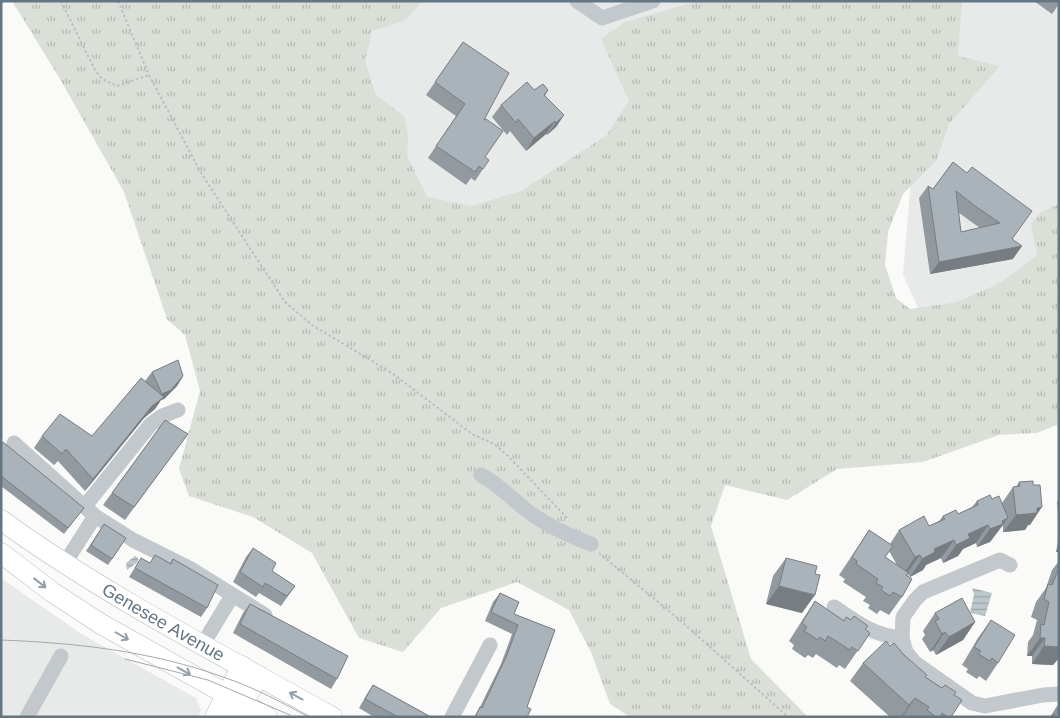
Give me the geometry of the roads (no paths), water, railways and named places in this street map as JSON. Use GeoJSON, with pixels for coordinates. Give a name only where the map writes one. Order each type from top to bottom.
{"type":"FeatureCollection","features":[{"type":"Feature","properties":{"kind":"main road","name":"Genesee Avenue"},"geometry":{"type":"LineString","coordinates":[[1,520],[65,562],[203,644],[332,717]]}},
{"type":"Feature","properties":{"kind":"main road","name":"Genesee Avenue"},"geometry":{"type":"LineString","coordinates":[[1,553],[52,592],[100,624],[234,705],[267,717]]}},
{"type":"Feature","properties":{"kind":"main road"},"geometry":{"type":"LineString","coordinates":[[215,717],[234,705],[250,671]]}},
{"type":"Feature","properties":{"kind":"street"},"geometry":{"type":"LineString","coordinates":[[577,1],[602,18],[653,1]]}},
{"type":"Feature","properties":{"kind":"street"},"geometry":{"type":"LineString","coordinates":[[65,562],[90,511],[151,424],[162,416],[178,410]]}},
{"type":"Feature","properties":{"kind":"street"},"geometry":{"type":"LineString","coordinates":[[14,443],[90,511],[155,553],[191,569],[232,596],[282,624]]}},
{"type":"Feature","properties":{"kind":"street"},"geometry":{"type":"LineString","coordinates":[[481,475],[493,481],[526,510],[555,529],[591,544]]}},
{"type":"Feature","properties":{"kind":"street"},"geometry":{"type":"LineString","coordinates":[[1010,565],[1000,560],[923,592],[903,617],[902,638],[906,652],[915,663],[972,703],[985,706],[1043,694],[1059,694]]}},
{"type":"Feature","properties":{"kind":"street"},"geometry":{"type":"LineString","coordinates":[[203,644],[232,596]]}},
{"type":"Feature","properties":{"kind":"street"},"geometry":{"type":"LineString","coordinates":[[834,607],[868,630],[887,637],[902,638]]}},
{"type":"Feature","properties":{"kind":"street"},"geometry":{"type":"LineString","coordinates":[[452,717],[490,645]]}},
{"type":"Feature","properties":{"kind":"street"},"geometry":{"type":"LineString","coordinates":[[27,717],[61,656]]}},
{"type":"Feature","properties":{"kind":"tram line"},"geometry":{"type":"LineString","coordinates":[[1,640],[86,646],[169,661],[245,685],[309,717]]}},
{"type":"Feature","properties":{"kind":"tram line"},"geometry":{"type":"LineString","coordinates":[[125,659],[208,680],[290,715]]}}]}
